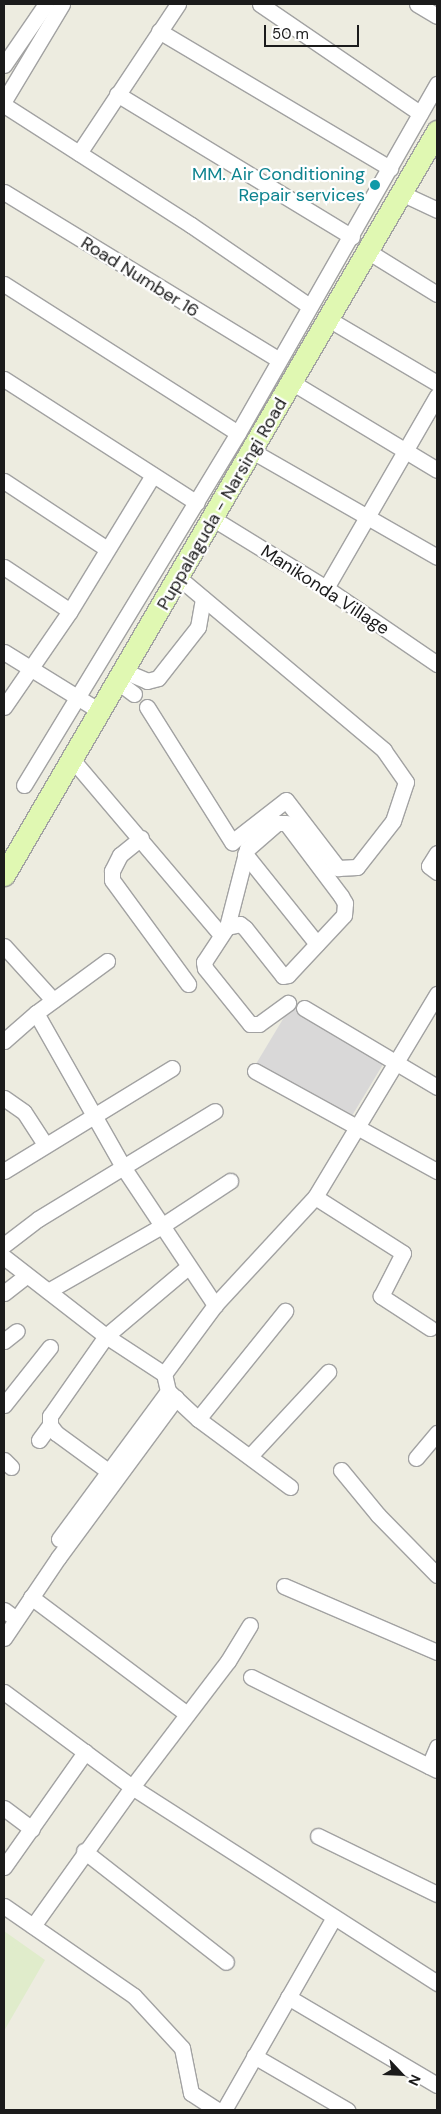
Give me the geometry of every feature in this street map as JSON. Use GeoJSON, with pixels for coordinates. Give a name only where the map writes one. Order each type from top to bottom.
{"type":"FeatureCollection","features":[{"type":"Feature","properties":{"kind":"street"},"geometry":{"type":"LineString","coordinates":[[4,64],[9,46],[46,4]]}},
{"type":"Feature","properties":{"kind":"street"},"geometry":{"type":"LineString","coordinates":[[4,101],[62,4]]}},
{"type":"Feature","properties":{"kind":"street"},"geometry":{"type":"LineString","coordinates":[[79,153],[178,4]]}},
{"type":"Feature","properties":{"kind":"street"},"geometry":{"type":"LineString","coordinates":[[260,4],[420,113]]}},
{"type":"Feature","properties":{"kind":"street"},"geometry":{"type":"LineString","coordinates":[[417,4],[437,16]]}},
{"type":"Feature","properties":{"kind":"street"},"geometry":{"type":"LineString","coordinates":[[159,31],[390,168]]}},
{"type":"Feature","properties":{"kind":"street"},"geometry":{"type":"LineString","coordinates":[[24,785],[238,433],[308,305],[352,237],[437,84]]}},
{"type":"Feature","properties":{"kind":"street"},"geometry":{"type":"LineString","coordinates":[[117,94],[352,237]]}},
{"type":"Feature","properties":{"kind":"street"},"geometry":{"type":"LineString","coordinates":[[4,105],[308,305]]}},
{"type":"Feature","properties":{"kind":"street","name":"Puppalaguda - Narsingi Road"},"geometry":{"type":"LineString","coordinates":[[8,868],[60,781],[71,758],[101,712],[125,682],[178,577],[330,320],[437,130]]}},
{"type":"Feature","properties":{"kind":"street","name":"Road Number 16"},"geometry":{"type":"LineString","coordinates":[[4,192],[278,359]]}},
{"type":"Feature","properties":{"kind":"street"},"geometry":{"type":"LineString","coordinates":[[402,193],[437,210]]}},
{"type":"Feature","properties":{"kind":"street"},"geometry":{"type":"LineString","coordinates":[[369,252],[437,294]]}},
{"type":"Feature","properties":{"kind":"street"},"geometry":{"type":"LineString","coordinates":[[4,284],[238,433]]}},
{"type":"Feature","properties":{"kind":"street"},"geometry":{"type":"LineString","coordinates":[[330,320],[437,383]]}},
{"type":"Feature","properties":{"kind":"street"},"geometry":{"type":"LineString","coordinates":[[4,379],[196,503]]}},
{"type":"Feature","properties":{"kind":"street"},"geometry":{"type":"LineString","coordinates":[[293,383],[437,470]]}},
{"type":"Feature","properties":{"kind":"street"},"geometry":{"type":"LineString","coordinates":[[326,588],[437,396]]}},
{"type":"Feature","properties":{"kind":"street"},"geometry":{"type":"LineString","coordinates":[[252,451],[437,557]]}},
{"type":"Feature","properties":{"kind":"street"},"geometry":{"type":"LineString","coordinates":[[4,707],[28,669],[70,611],[152,475]]}},
{"type":"Feature","properties":{"kind":"street"},"geometry":{"type":"LineString","coordinates":[[4,480],[107,549]]}},
{"type":"Feature","properties":{"kind":"street","name":"Manikonda Village"},"geometry":{"type":"LineString","coordinates":[[212,518],[326,588],[437,664]]}},
{"type":"Feature","properties":{"kind":"street"},"geometry":{"type":"LineString","coordinates":[[4,567],[70,611]]}},
{"type":"Feature","properties":{"kind":"street"},"geometry":{"type":"LineString","coordinates":[[147,707],[232,842],[286,800],[338,868],[356,867],[393,821],[406,782],[384,750],[178,577]]}},
{"type":"Feature","properties":{"kind":"street"},"geometry":{"type":"LineString","coordinates":[[125,682],[147,681],[158,678],[198,627],[203,598]]}},
{"type":"Feature","properties":{"kind":"street"},"geometry":{"type":"LineString","coordinates":[[4,652],[28,669],[101,712]]}},
{"type":"Feature","properties":{"kind":"street"},"geometry":{"type":"LineString","coordinates":[[71,758],[224,931]]}},
{"type":"Feature","properties":{"kind":"street"},"geometry":{"type":"LineString","coordinates":[[224,931],[240,924],[282,976],[288,975],[344,916],[345,903],[286,823],[282,822],[272,827],[245,854],[224,931],[206,956],[206,968],[248,1022],[259,1024],[288,1003]]}},
{"type":"Feature","properties":{"kind":"street"},"geometry":{"type":"LineString","coordinates":[[141,838],[120,855],[112,871],[112,880],[188,984]]}},
{"type":"Feature","properties":{"kind":"street"},"geometry":{"type":"LineString","coordinates":[[437,853],[429,866],[437,872]]}},
{"type":"Feature","properties":{"kind":"street"},"geometry":{"type":"LineString","coordinates":[[245,854],[317,944]]}},
{"type":"Feature","properties":{"kind":"street"},"geometry":{"type":"LineString","coordinates":[[4,946],[53,1000]]}},
{"type":"Feature","properties":{"kind":"street"},"geometry":{"type":"LineString","coordinates":[[4,1041],[36,1013],[107,961]]}},
{"type":"Feature","properties":{"kind":"street"},"geometry":{"type":"LineString","coordinates":[[164,1374],[215,1305],[315,1197],[436,1000]]}},
{"type":"Feature","properties":{"kind":"street"},"geometry":{"type":"LineString","coordinates":[[304,1008],[437,1087]]}},
{"type":"Feature","properties":{"kind":"street"},"geometry":{"type":"LineString","coordinates":[[36,1013],[95,1114],[123,1167],[160,1227],[215,1305]]}},
{"type":"Feature","properties":{"kind":"street"},"geometry":{"type":"LineString","coordinates":[[4,1171],[45,1144],[172,1068]]}},
{"type":"Feature","properties":{"kind":"street"},"geometry":{"type":"LineString","coordinates":[[255,1071],[437,1171]]}},
{"type":"Feature","properties":{"kind":"street"},"geometry":{"type":"LineString","coordinates":[[4,1098],[24,1112],[45,1144]]}},
{"type":"Feature","properties":{"kind":"street"},"geometry":{"type":"LineString","coordinates":[[4,1245],[38,1219],[215,1111]]}},
{"type":"Feature","properties":{"kind":"street"},"geometry":{"type":"LineString","coordinates":[[48,1291],[160,1227],[230,1181]]}},
{"type":"Feature","properties":{"kind":"street"},"geometry":{"type":"LineString","coordinates":[[315,1197],[403,1253],[381,1296],[430,1328]]}},
{"type":"Feature","properties":{"kind":"street"},"geometry":{"type":"LineString","coordinates":[[4,1257],[26,1276],[106,1336],[164,1374],[172,1395],[198,1419],[290,1487]]}},
{"type":"Feature","properties":{"kind":"street"},"geometry":{"type":"LineString","coordinates":[[39,1440],[50,1425],[50,1416],[106,1336],[188,1267]]}},
{"type":"Feature","properties":{"kind":"street"},"geometry":{"type":"LineString","coordinates":[[4,1293],[26,1276]]}},
{"type":"Feature","properties":{"kind":"street"},"geometry":{"type":"LineString","coordinates":[[198,1419],[285,1311]]}},
{"type":"Feature","properties":{"kind":"street"},"geometry":{"type":"LineString","coordinates":[[4,1341],[17,1330]]}},
{"type":"Feature","properties":{"kind":"street"},"geometry":{"type":"LineString","coordinates":[[4,1405],[50,1347]]}},
{"type":"Feature","properties":{"kind":"street"},"geometry":{"type":"LineString","coordinates":[[250,1456],[328,1372]]}},
{"type":"Feature","properties":{"kind":"street"},"geometry":{"type":"LineString","coordinates":[[4,1638],[8,1615],[108,1471],[172,1395]]}},
{"type":"Feature","properties":{"kind":"street"},"geometry":{"type":"LineString","coordinates":[[8,1615],[31,1598],[172,1395]]}},
{"type":"Feature","properties":{"kind":"street"},"geometry":{"type":"LineString","coordinates":[[50,1425],[108,1471]]}},
{"type":"Feature","properties":{"kind":"street"},"geometry":{"type":"LineString","coordinates":[[416,1458],[437,1432]]}},
{"type":"Feature","properties":{"kind":"street"},"geometry":{"type":"LineString","coordinates":[[341,1470],[378,1515],[437,1575]]}},
{"type":"Feature","properties":{"kind":"street"},"geometry":{"type":"LineString","coordinates":[[284,1586],[437,1652]]}},
{"type":"Feature","properties":{"kind":"street"},"geometry":{"type":"LineString","coordinates":[[31,1598],[187,1714]]}},
{"type":"Feature","properties":{"kind":"street"},"geometry":{"type":"LineString","coordinates":[[33,1926],[84,1851],[228,1661],[250,1625]]}},
{"type":"Feature","properties":{"kind":"street"},"geometry":{"type":"LineString","coordinates":[[251,1677],[433,1768],[437,1747]]}},
{"type":"Feature","properties":{"kind":"street"},"geometry":{"type":"LineString","coordinates":[[4,1692],[132,1786],[437,1983]]}},
{"type":"Feature","properties":{"kind":"street"},"geometry":{"type":"LineString","coordinates":[[4,1866],[85,1752]]}},
{"type":"Feature","properties":{"kind":"street"},"geometry":{"type":"LineString","coordinates":[[4,1808],[32,1829]]}},
{"type":"Feature","properties":{"kind":"street"},"geometry":{"type":"LineString","coordinates":[[318,1836],[437,1894]]}},
{"type":"Feature","properties":{"kind":"street"},"geometry":{"type":"LineString","coordinates":[[84,1851],[226,1962]]}},
{"type":"Feature","properties":{"kind":"street"},"geometry":{"type":"LineString","coordinates":[[4,1906],[134,1996],[182,2048],[191,2093],[217,2110]]}},
{"type":"Feature","properties":{"kind":"street"},"geometry":{"type":"LineString","coordinates":[[224,2110],[334,1917]]}},
{"type":"Feature","properties":{"kind":"street"},"geometry":{"type":"LineString","coordinates":[[288,1997],[437,2085]]}},
{"type":"Feature","properties":{"kind":"street"},"geometry":{"type":"LineString","coordinates":[[254,2056],[347,2110]]}},
{"type":"Feature","properties":{"kind":"shaded area"},"geometry":{"type":"Polygon","coordinates":[[[292,1004],[385,1060],[345,1127],[252,1071],[292,1004]]]}},
{"type":"Feature","properties":{"kind":"green space"},"geometry":{"type":"Polygon","coordinates":[[[4,1931],[45,1960],[4,2031],[4,1931]]]}},
{"type":"Feature","properties":{"kind":"place","name":"MM. Air Conditioning Repair services"},"geometry":{"type":"Point","coordinates":[375,185]}}]}
